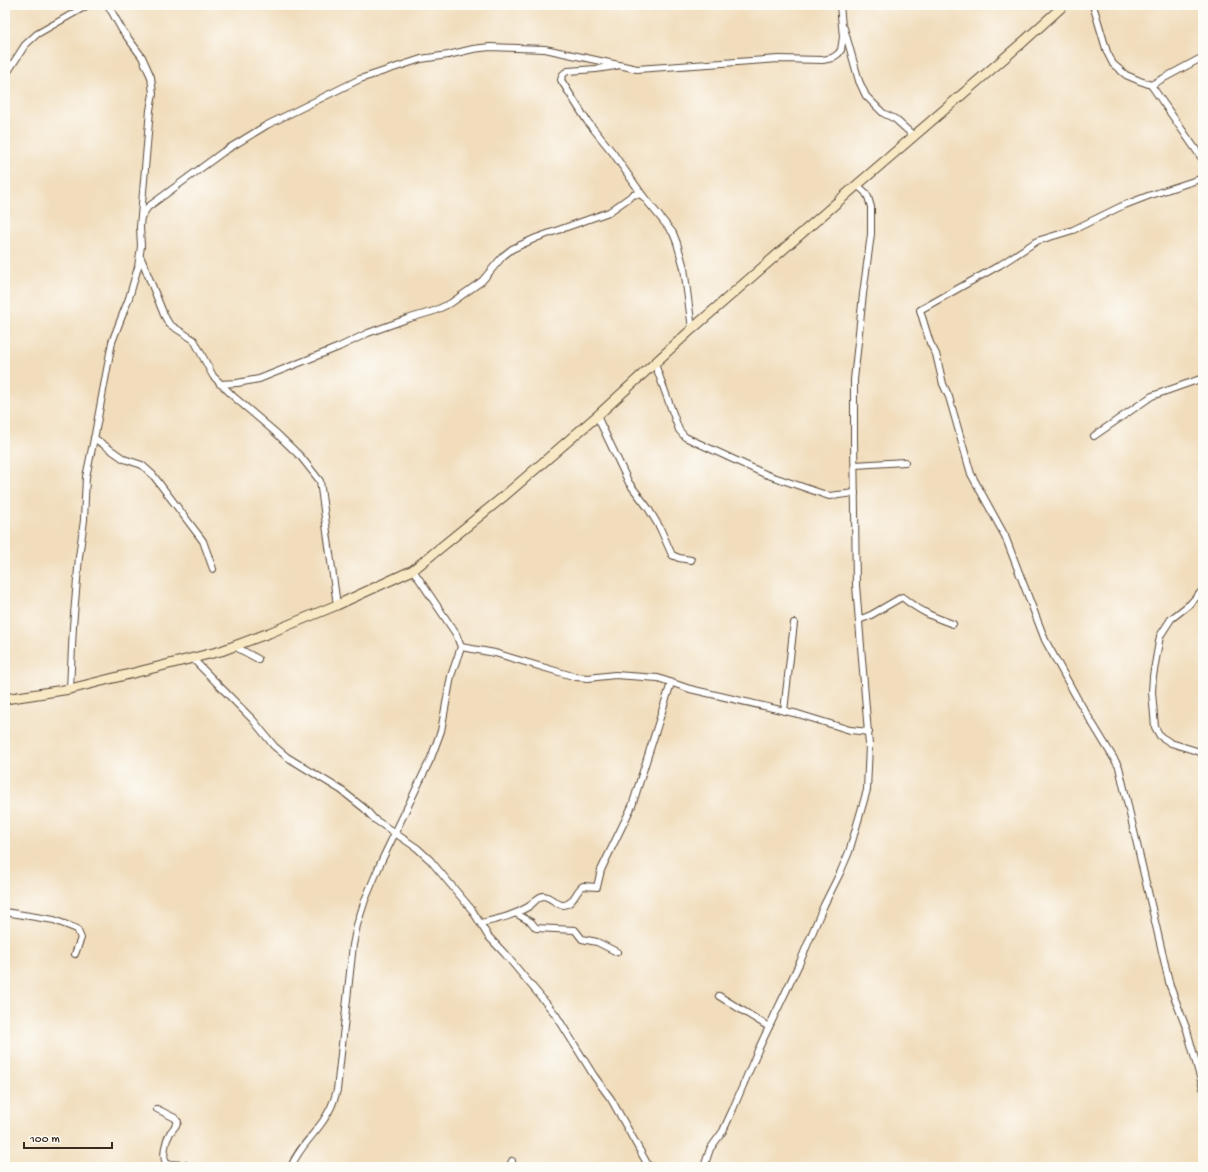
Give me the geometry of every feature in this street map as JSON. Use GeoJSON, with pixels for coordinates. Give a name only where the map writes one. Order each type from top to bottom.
{"type":"FeatureCollection","features":[{"type":"Feature","properties":{"kind":"street"},"geometry":{"type":"LineString","coordinates":[[5,76],[25,45],[37,34],[88,5]]}},
{"type":"Feature","properties":{"kind":"street"},"geometry":{"type":"LineString","coordinates":[[70,689],[78,557],[84,520],[86,477],[112,342],[133,287],[140,257],[141,218],[150,110],[154,94],[151,78],[142,57],[122,30],[108,5]]}},
{"type":"Feature","properties":{"kind":"street"},"geometry":{"type":"LineString","coordinates":[[840,5],[859,81],[866,96],[883,113],[895,119],[914,136]]}},
{"type":"Feature","properties":{"kind":"street"},"geometry":{"type":"LineString","coordinates":[[5,699],[70,689],[193,659],[234,646],[337,605],[413,570],[597,416],[692,329],[1064,5]]}},
{"type":"Feature","properties":{"kind":"street"},"geometry":{"type":"LineString","coordinates":[[1093,5],[1107,52],[1113,64],[1126,75],[1151,85],[1203,160]]}},
{"type":"Feature","properties":{"kind":"street"},"geometry":{"type":"LineString","coordinates":[[141,218],[148,207],[223,152],[254,133],[360,79],[421,59],[490,47],[545,49],[637,68],[778,59],[823,60],[832,58],[841,50],[843,37],[842,17]]}},
{"type":"Feature","properties":{"kind":"street"},"geometry":{"type":"LineString","coordinates":[[841,50],[851,50]]}},
{"type":"Feature","properties":{"kind":"street"},"geometry":{"type":"LineString","coordinates":[[1151,85],[1203,57]]}},
{"type":"Feature","properties":{"kind":"street"},"geometry":{"type":"LineString","coordinates":[[619,65],[596,70],[564,72],[560,80],[587,121],[673,233],[684,268],[692,329]]}},
{"type":"Feature","properties":{"kind":"street"},"geometry":{"type":"LineString","coordinates":[[1203,178],[1148,196],[1122,206],[1073,230],[1037,241],[1000,266],[920,310],[930,343],[936,354],[943,384],[949,397],[971,474],[1005,536],[1045,640],[1077,698],[1119,767],[1170,986],[1187,1030],[1203,1088]]}},
{"type":"Feature","properties":{"kind":"street"},"geometry":{"type":"LineString","coordinates":[[704,1167],[710,1149],[723,1131],[769,1027],[800,962],[824,905],[840,873],[849,852],[867,790],[869,732],[856,585],[854,380],[871,234],[871,207],[865,192],[857,185]]}},
{"type":"Feature","properties":{"kind":"street"},"geometry":{"type":"LineString","coordinates":[[220,384],[259,380],[325,353],[368,333],[407,318],[434,311],[451,303],[482,282],[503,256],[512,249],[536,238],[608,212],[633,195],[638,194],[644,196]]}},
{"type":"Feature","properties":{"kind":"street"},"geometry":{"type":"LineString","coordinates":[[140,257],[169,324],[194,340],[213,376],[220,384],[301,457],[320,481],[337,605]]}},
{"type":"Feature","properties":{"kind":"street"},"geometry":{"type":"LineString","coordinates":[[655,364],[679,430],[684,437],[765,474],[829,496],[855,493]]}},
{"type":"Feature","properties":{"kind":"street"},"geometry":{"type":"LineString","coordinates":[[1094,436],[1152,396],[1203,378]]}},
{"type":"Feature","properties":{"kind":"street"},"geometry":{"type":"LineString","coordinates":[[597,416],[629,482],[654,518],[672,554],[679,558],[691,560]]}},
{"type":"Feature","properties":{"kind":"street"},"geometry":{"type":"LineString","coordinates":[[94,438],[124,459],[142,465],[153,475],[181,514],[203,541],[213,569]]}},
{"type":"Feature","properties":{"kind":"street"},"geometry":{"type":"LineString","coordinates":[[855,465],[905,462]]}},
{"type":"Feature","properties":{"kind":"street"},"geometry":{"type":"LineString","coordinates":[[291,1167],[296,1156],[323,1122],[332,1106],[337,1090],[350,967],[357,925],[381,862],[431,758],[441,731],[451,676],[461,647],[456,634],[413,570]]}},
{"type":"Feature","properties":{"kind":"street"},"geometry":{"type":"LineString","coordinates":[[1203,590],[1190,604],[1171,619],[1160,636],[1153,676],[1152,692],[1155,727],[1160,736],[1171,743],[1203,753]]}},
{"type":"Feature","properties":{"kind":"street"},"geometry":{"type":"LineString","coordinates":[[859,620],[871,615],[902,597],[915,608],[953,624]]}},
{"type":"Feature","properties":{"kind":"street"},"geometry":{"type":"LineString","coordinates":[[784,711],[794,623]]}},
{"type":"Feature","properties":{"kind":"street"},"geometry":{"type":"LineString","coordinates":[[234,646],[258,659]]}},
{"type":"Feature","properties":{"kind":"street"},"geometry":{"type":"LineString","coordinates":[[461,647],[495,652],[522,662],[576,677],[588,678],[615,675],[658,678],[697,691],[784,711],[850,730],[869,732]]}},
{"type":"Feature","properties":{"kind":"street"},"geometry":{"type":"LineString","coordinates":[[193,659],[253,720],[278,750],[341,790],[365,809],[374,819],[417,848],[430,860],[472,910],[488,936],[556,1015],[594,1076],[612,1099],[649,1167]]}},
{"type":"Feature","properties":{"kind":"street"},"geometry":{"type":"LineString","coordinates":[[481,923],[517,914],[539,897],[546,897],[564,905],[569,903],[583,886],[597,887],[601,870],[632,806],[671,683]]}},
{"type":"Feature","properties":{"kind":"street"},"geometry":{"type":"LineString","coordinates":[[5,912],[54,920],[77,929],[81,938],[75,954]]}},
{"type":"Feature","properties":{"kind":"street"},"geometry":{"type":"LineString","coordinates":[[517,914],[531,922],[536,928],[575,930],[582,939],[601,944],[617,952]]}},
{"type":"Feature","properties":{"kind":"street"},"geometry":{"type":"LineString","coordinates":[[720,996],[769,1027]]}},
{"type":"Feature","properties":{"kind":"street"},"geometry":{"type":"LineString","coordinates":[[157,1109],[175,1118],[178,1122],[167,1139],[164,1160],[167,1164],[186,1165],[189,1167]]}}]}
